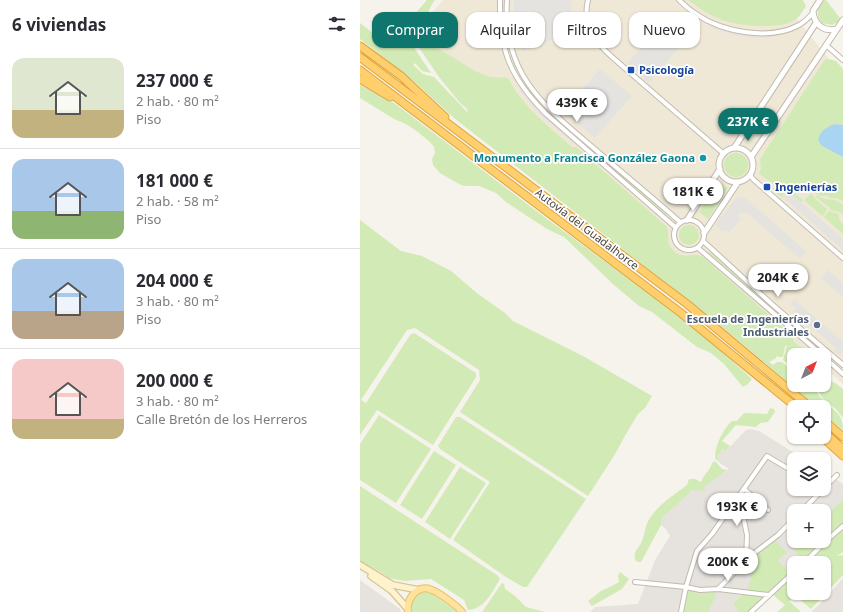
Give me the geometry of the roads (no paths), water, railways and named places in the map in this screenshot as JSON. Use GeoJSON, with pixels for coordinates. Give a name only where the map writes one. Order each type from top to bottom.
{"type":"FeatureCollection","features":[{"type":"Feature","properties":{"kind":"highway"},"geometry":{"type":"LineString","coordinates":[[360,46],[406,80],[462,134]]}},
{"type":"Feature","properties":{"kind":"highway","name":"Autovía del Guadalhorce"},"geometry":{"type":"LineString","coordinates":[[360,58],[687,304],[802,400]]}},
{"type":"Feature","properties":{"kind":"highway","name":"Autovía del Guadalhorce"},"geometry":{"type":"LineString","coordinates":[[360,70],[681,312],[788,400]]}},
{"type":"Feature","properties":{"kind":"highway"},"geometry":{"type":"LineString","coordinates":[[360,79],[392,99],[449,141],[499,175]]}},
{"type":"Feature","properties":{"kind":"highway"},"geometry":{"type":"LineString","coordinates":[[742,362],[787,404]]}},
{"type":"Feature","properties":{"kind":"highway"},"geometry":{"type":"LineString","coordinates":[[831,426],[843,437]]}},
{"type":"Feature","properties":{"kind":"highway"},"geometry":{"type":"LineString","coordinates":[[831,438],[843,448]]}},
{"type":"Feature","properties":{"kind":"highway"},"geometry":{"type":"LineString","coordinates":[[830,444],[843,456]]}},
{"type":"Feature","properties":{"kind":"main road"},"geometry":{"type":"LineString","coordinates":[[360,566],[393,584],[419,590]]}},
{"type":"Feature","properties":{"kind":"main road"},"geometry":{"type":"LineString","coordinates":[[360,566],[392,591],[408,610]]}},
{"type":"Feature","properties":{"kind":"main road"},"geometry":{"type":"LineString","coordinates":[[408,610],[407,604],[412,595],[419,590],[426,588],[432,590],[462,612]]}},
{"type":"Feature","properties":{"kind":"street"},"geometry":{"type":"LineString","coordinates":[[500,0],[501,36],[505,52],[515,77],[531,98],[545,113],[675,227]]}},
{"type":"Feature","properties":{"kind":"street"},"geometry":{"type":"LineString","coordinates":[[507,0],[506,15],[510,42],[517,65],[530,88],[559,118],[680,222]]}},
{"type":"Feature","properties":{"kind":"street"},"geometry":{"type":"LineString","coordinates":[[588,0],[586,6],[587,19],[589,27],[598,43],[612,57],[724,154]]}},
{"type":"Feature","properties":{"kind":"street"},"geometry":{"type":"LineString","coordinates":[[679,0],[695,14],[710,22],[728,29],[749,33],[787,30],[799,25],[813,13],[819,0]]}},
{"type":"Feature","properties":{"kind":"street"},"geometry":{"type":"LineString","coordinates":[[813,13],[816,23],[821,28],[832,30],[837,28]]}},
{"type":"Feature","properties":{"kind":"street"},"geometry":{"type":"LineString","coordinates":[[751,157],[843,20]]}},
{"type":"Feature","properties":{"kind":"street"},"geometry":{"type":"LineString","coordinates":[[734,148],[816,23]]}},
{"type":"Feature","properties":{"kind":"street"},"geometry":{"type":"LineString","coordinates":[[826,45],[843,60]]}},
{"type":"Feature","properties":{"kind":"street"},"geometry":{"type":"LineString","coordinates":[[734,148],[744,150],[751,157],[753,166],[750,175],[743,181],[738,182],[733,182],[725,178],[719,164],[724,154],[728,150],[734,148]]}},
{"type":"Feature","properties":{"kind":"street"},"geometry":{"type":"LineString","coordinates":[[688,220],[720,169]]}},
{"type":"Feature","properties":{"kind":"street"},"geometry":{"type":"LineString","coordinates":[[750,175],[843,258]]}},
{"type":"Feature","properties":{"kind":"street"},"geometry":{"type":"LineString","coordinates":[[704,233],[700,225],[696,222],[688,220],[680,222],[675,227],[673,236],[676,245],[684,250],[698,248],[703,241],[704,233],[738,182]]}},
{"type":"Feature","properties":{"kind":"street"},"geometry":{"type":"LineString","coordinates":[[703,241],[768,301],[843,365]]}},
{"type":"Feature","properties":{"kind":"street"},"geometry":{"type":"LineString","coordinates":[[698,248],[814,348]]}},
{"type":"Feature","properties":{"kind":"street"},"geometry":{"type":"LineString","coordinates":[[831,363],[843,374]]}},
{"type":"Feature","properties":{"kind":"street"},"geometry":{"type":"LineString","coordinates":[[681,612],[686,587],[697,552],[712,534],[767,456],[787,468]]}},
{"type":"Feature","properties":{"kind":"street"},"geometry":{"type":"LineString","coordinates":[[831,481],[837,475]]}},
{"type":"Feature","properties":{"kind":"street"},"geometry":{"type":"LineString","coordinates":[[744,489],[768,510]]}},
{"type":"Feature","properties":{"kind":"street"},"geometry":{"type":"LineString","coordinates":[[740,494],[747,535],[746,560]]}},
{"type":"Feature","properties":{"kind":"street"},"geometry":{"type":"LineString","coordinates":[[809,504],[817,496]]}},
{"type":"Feature","properties":{"kind":"street"},"geometry":{"type":"LineString","coordinates":[[718,589],[746,560],[787,526]]}},
{"type":"Feature","properties":{"kind":"street"},"geometry":{"type":"LineString","coordinates":[[811,556],[843,526]]}},
{"type":"Feature","properties":{"kind":"street"},"geometry":{"type":"LineString","coordinates":[[751,612],[787,578]]}},
{"type":"Feature","properties":{"kind":"street"},"geometry":{"type":"LineString","coordinates":[[635,582],[686,587],[700,590],[718,589],[769,595]]}},
{"type":"Feature","properties":{"kind":"water"},"geometry":{"type":"Polygon","coordinates":[[[834,124],[843,125],[843,157],[822,146],[818,140],[826,128],[834,124]]]}},
{"type":"Feature","properties":{"kind":"place","name":"Psicología"},"geometry":{"type":"Point","coordinates":[631,70]}},
{"type":"Feature","properties":{"kind":"place","name":"Monumento a Francisca González Gaona"},"geometry":{"type":"Point","coordinates":[703,158]}},
{"type":"Feature","properties":{"kind":"place","name":"Ingenierías"},"geometry":{"type":"Point","coordinates":[767,187]}},
{"type":"Feature","properties":{"kind":"place","name":"Escuela de Ingenierías Industriales"},"geometry":{"type":"Point","coordinates":[817,325]}}]}
